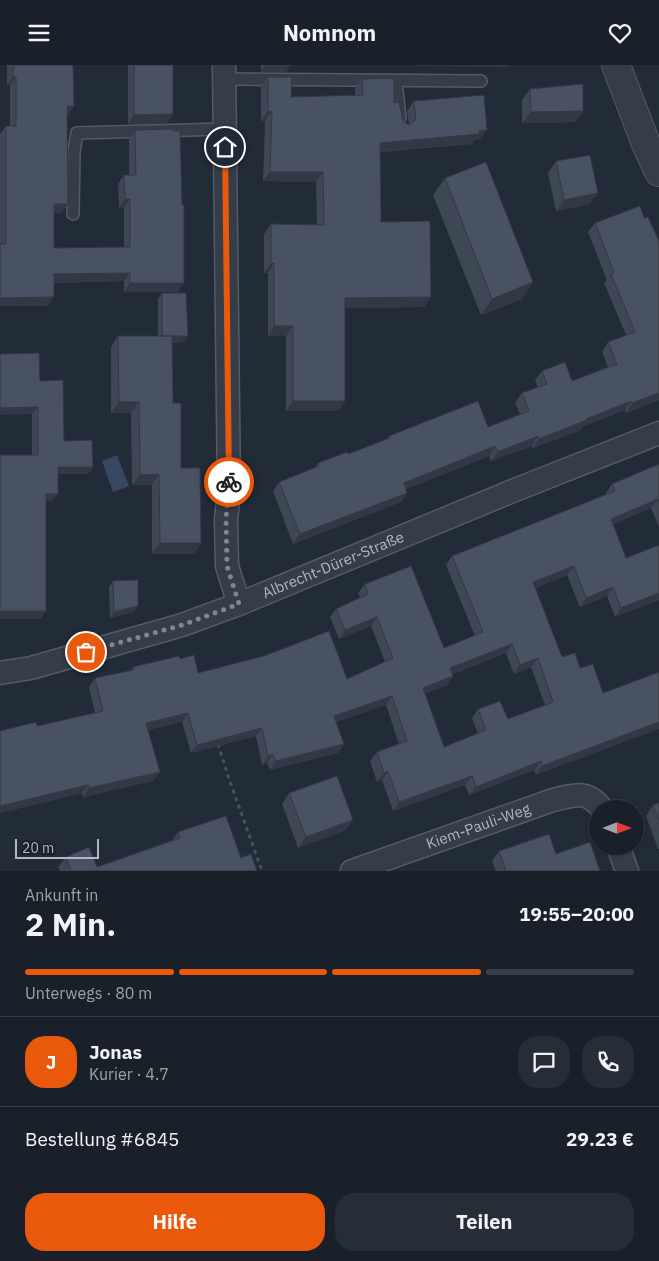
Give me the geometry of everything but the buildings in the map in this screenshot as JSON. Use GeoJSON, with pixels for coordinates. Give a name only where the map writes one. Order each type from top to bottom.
{"type":"FeatureCollection","features":[{"type":"Feature","properties":{"kind":"street"},"geometry":{"type":"LineString","coordinates":[[616,65],[646,144],[659,172]]}},
{"type":"Feature","properties":{"kind":"street"},"geometry":{"type":"LineString","coordinates":[[224,72],[229,484],[226,519],[227,566],[239,604]]}},
{"type":"Feature","properties":{"kind":"street","name":"Albrecht-Dürer-Straße"},"geometry":{"type":"LineString","coordinates":[[0,673],[31,668],[173,627],[239,604],[514,490],[659,433]]}},
{"type":"Feature","properties":{"kind":"street","name":"Kiem-Pauli-Weg"},"geometry":{"type":"LineString","coordinates":[[352,871],[553,800],[579,793],[595,800]]}},
{"type":"Feature","properties":{"kind":"street"},"geometry":{"type":"LineString","coordinates":[[621,855],[627,871]]}},
{"type":"Feature","properties":{"kind":"lane"},"geometry":{"type":"LineString","coordinates":[[224,72],[396,81],[481,81]]}},
{"type":"Feature","properties":{"kind":"lane"},"geometry":{"type":"LineString","coordinates":[[396,81],[402,127]]}},
{"type":"Feature","properties":{"kind":"lane"},"geometry":{"type":"LineString","coordinates":[[73,214],[74,151],[77,133],[225,129]]}},
{"type":"Feature","properties":{"kind":"path"},"geometry":{"type":"LineString","coordinates":[[216,738],[262,871]]}},
{"type":"Feature","properties":{"kind":"water"},"geometry":{"type":"Polygon","coordinates":[[[117,455],[129,486],[113,492],[102,461],[117,455]]]}},
{"type":"Feature","properties":{"kind":"way so far"},"geometry":{"type":"LineString","coordinates":[[86,652],[182,625],[239,604],[227,566],[226,519],[229,482]]}},
{"type":"Feature","properties":{"kind":"route"},"geometry":{"type":"LineString","coordinates":[[225,147],[229,482]]}}]}
